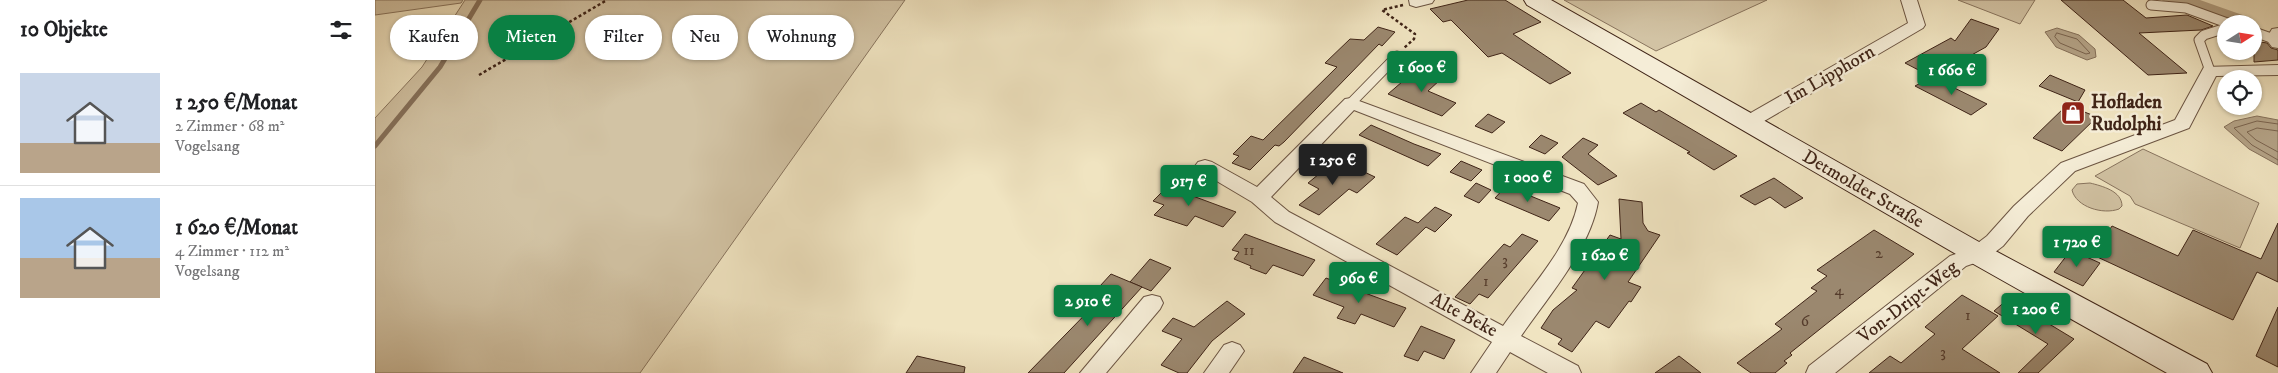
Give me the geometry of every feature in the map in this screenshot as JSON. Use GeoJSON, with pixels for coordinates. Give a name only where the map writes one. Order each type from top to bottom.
{"type":"FeatureCollection","features":[{"type":"Feature","properties":{"kind":"street","name":"Detmolder Straße"},"geometry":{"type":"LineString","coordinates":[[1535,0],[1978,254],[2195,373]]}},
{"type":"Feature","properties":{"kind":"street","name":"Im Lipphorn"},"geometry":{"type":"LineString","coordinates":[[1747,122],[1917,25],[1909,0]]}},
{"type":"Feature","properties":{"kind":"street"},"geometry":{"type":"LineString","coordinates":[[1978,254],[1995,241],[2021,211],[2068,167],[2182,124],[2211,71],[2278,70]]}},
{"type":"Feature","properties":{"kind":"street"},"geometry":{"type":"LineString","coordinates":[[1259,197],[1351,103],[1577,189],[1588,202],[1585,218],[1564,257],[1483,373]]}},
{"type":"Feature","properties":{"kind":"street","name":"Alte Beke"},"geometry":{"type":"LineString","coordinates":[[1205,166],[1259,197],[1283,217],[1569,373]]}},
{"type":"Feature","properties":{"kind":"street","name":"Von-Dript-Weg"},"geometry":{"type":"LineString","coordinates":[[1818,373],[1958,261],[1978,254]]}},
{"type":"Feature","properties":{"kind":"street"},"geometry":{"type":"LineString","coordinates":[[1092,373],[1152,303]]}},
{"type":"Feature","properties":{"kind":"street"},"geometry":{"type":"LineString","coordinates":[[1216,373],[1232,352]]}},
{"type":"Feature","properties":{"kind":"lane"},"geometry":{"type":"LineString","coordinates":[[2151,5],[2186,8],[2217,19]]}},
{"type":"Feature","properties":{"kind":"lane"},"geometry":{"type":"LineString","coordinates":[[2211,71],[2199,40],[2205,34],[2217,32]]}},
{"type":"Feature","properties":{"kind":"lane"},"geometry":{"type":"LineString","coordinates":[[2263,34],[2277,38]]}},
{"type":"Feature","properties":{"kind":"lane"},"geometry":{"type":"LineString","coordinates":[[1351,103],[1397,56]]}},
{"type":"Feature","properties":{"kind":"path"},"geometry":{"type":"LineString","coordinates":[[479,74],[607,0]]}},
{"type":"Feature","properties":{"kind":"path"},"geometry":{"type":"LineString","coordinates":[[1397,56],[1414,39],[1415,34],[1382,10],[1421,1]]}},
{"type":"Feature","properties":{"kind":"shaded area"},"geometry":{"type":"Polygon","coordinates":[[[375,0],[463,0],[461,3],[375,15],[375,0]]]}},
{"type":"Feature","properties":{"kind":"shaded area"},"geometry":{"type":"Polygon","coordinates":[[[465,0],[905,0],[640,373],[375,373],[375,118],[426,60],[478,60],[478,15],[455,15],[465,0]]]}},
{"type":"Feature","properties":{"kind":"shaded area"},"geometry":{"type":"Polygon","coordinates":[[[1564,0],[1767,0],[1656,51],[1564,0]]]}},
{"type":"Feature","properties":{"kind":"shaded area"},"geometry":{"type":"Polygon","coordinates":[[[1958,0],[2035,0],[2020,24],[1958,0]]]}},
{"type":"Feature","properties":{"kind":"shaded area"},"geometry":{"type":"Polygon","coordinates":[[[2143,149],[2259,203],[2240,248],[2135,204],[2130,196],[2095,176],[2143,149]]]}},
{"type":"Feature","properties":{"kind":"shaded area"},"geometry":{"type":"Polygon","coordinates":[[[2090,183],[2115,193],[2119,197],[2122,206],[2113,211],[2105,211],[2084,205],[2072,190],[2077,184],[2090,183]]]}},
{"type":"Feature","properties":{"kind":"water"},"geometry":{"type":"Polygon","coordinates":[[[2057,28],[2079,35],[2095,49],[2096,57],[2087,60],[2056,47],[2045,32],[2057,28]]]}},
{"type":"Feature","properties":{"kind":"water"},"geometry":{"type":"Polygon","coordinates":[[[2257,116],[2278,120],[2278,165],[2249,149],[2224,127],[2234,121],[2257,116]]]}},
{"type":"Feature","properties":{"kind":"building"},"geometry":{"type":"Polygon","coordinates":[[[1468,0],[1505,0],[1541,22],[1513,34],[1571,73],[1550,84],[1502,53],[1488,57],[1451,20],[1443,22],[1430,9],[1468,0]]]}},
{"type":"Feature","properties":{"kind":"building"},"geometry":{"type":"Polygon","coordinates":[[[2061,0],[2123,0],[2146,18],[2187,15],[2213,26],[2201,30],[2139,33],[2187,73],[2148,75],[2061,0]]]}},
{"type":"Feature","properties":{"kind":"building"},"geometry":{"type":"Polygon","coordinates":[[[1971,19],[1999,29],[1986,47],[1932,77],[1905,63],[1951,38],[1955,41],[1971,19]]]}},
{"type":"Feature","properties":{"kind":"building"},"geometry":{"type":"Polygon","coordinates":[[[1378,27],[1395,32],[1382,46],[1379,44],[1284,142],[1279,146],[1275,145],[1250,170],[1232,163],[1239,156],[1233,154],[1251,136],[1263,140],[1337,67],[1325,63],[1350,39],[1364,40],[1378,27]]]}},
{"type":"Feature","properties":{"kind":"building"},"geometry":{"type":"Polygon","coordinates":[[[2263,42],[2278,50],[2278,60],[2254,62],[2254,60],[2263,60],[2263,42]]]}},
{"type":"Feature","properties":{"kind":"building"},"geometry":{"type":"Polygon","coordinates":[[[1417,69],[1441,79],[1428,91],[1456,103],[1442,116],[1388,94],[1417,69]]]}},
{"type":"Feature","properties":{"kind":"building"},"geometry":{"type":"Polygon","coordinates":[[[2050,75],[2085,90],[2078,102],[2039,86],[2050,75]]]}},
{"type":"Feature","properties":{"kind":"building"},"geometry":{"type":"Polygon","coordinates":[[[1932,77],[1987,104],[1971,115],[1915,86],[1932,77]]]}},
{"type":"Feature","properties":{"kind":"building"},"geometry":{"type":"Polygon","coordinates":[[[1641,103],[1656,112],[1659,110],[1737,156],[1714,170],[1687,153],[1690,152],[1623,113],[1641,103]]]}},
{"type":"Feature","properties":{"kind":"building","name":"Hofladen Rudolphi"},"geometry":{"type":"Polygon","coordinates":[[[2067,105],[2097,117],[2062,151],[2033,138],[2067,105]]]}},
{"type":"Feature","properties":{"kind":"building"},"geometry":{"type":"Polygon","coordinates":[[[1488,114],[1505,122],[1492,133],[1475,126],[1488,114]]]}},
{"type":"Feature","properties":{"kind":"building"},"geometry":{"type":"Polygon","coordinates":[[[1371,125],[1441,154],[1428,166],[1359,135],[1371,125]]]}},
{"type":"Feature","properties":{"kind":"building"},"geometry":{"type":"Polygon","coordinates":[[[1541,135],[1558,143],[1545,154],[1529,147],[1541,135]]]}},
{"type":"Feature","properties":{"kind":"building"},"geometry":{"type":"Polygon","coordinates":[[[1583,138],[1598,145],[1588,154],[1617,176],[1598,185],[1562,157],[1583,138]]]}},
{"type":"Feature","properties":{"kind":"building"},"geometry":{"type":"Polygon","coordinates":[[[1324,160],[1353,173],[1358,169],[1375,177],[1357,193],[1349,189],[1319,215],[1299,205],[1319,189],[1308,183],[1319,174],[1312,170],[1324,160]]]}},
{"type":"Feature","properties":{"kind":"building"},"geometry":{"type":"Polygon","coordinates":[[[1461,161],[1482,170],[1471,181],[1450,172],[1461,161]]]}},
{"type":"Feature","properties":{"kind":"building"},"geometry":{"type":"Polygon","coordinates":[[[1774,178],[1803,198],[1785,208],[1770,197],[1755,205],[1740,196],[1774,178]]]}},
{"type":"Feature","properties":{"kind":"building"},"geometry":{"type":"Polygon","coordinates":[[[1174,180],[1188,185],[1182,192],[1236,212],[1223,227],[1195,216],[1187,226],[1154,215],[1164,205],[1153,201],[1174,180]]]}},
{"type":"Feature","properties":{"kind":"building"},"geometry":{"type":"Polygon","coordinates":[[[1476,183],[1491,190],[1479,203],[1464,196],[1476,183]]]}},
{"type":"Feature","properties":{"kind":"building"},"geometry":{"type":"Polygon","coordinates":[[[1507,185],[1560,208],[1549,221],[1495,198],[1507,185]]]}},
{"type":"Feature","properties":{"kind":"building"},"geometry":{"type":"Polygon","coordinates":[[[1619,199],[1642,202],[1643,223],[1648,231],[1660,235],[1628,282],[1641,287],[1631,302],[1629,301],[1609,328],[1596,321],[1572,352],[1558,344],[1562,339],[1541,328],[1553,310],[1577,290],[1572,288],[1610,235],[1621,239],[1619,199]]]}},
{"type":"Feature","properties":{"kind":"building"},"geometry":{"type":"Polygon","coordinates":[[[1435,207],[1452,215],[1435,232],[1426,227],[1397,255],[1376,244],[1405,217],[1418,223],[1435,207]]]}},
{"type":"Feature","properties":{"kind":"building"},"geometry":{"type":"Polygon","coordinates":[[[2278,223],[2278,282],[2257,272],[2233,320],[2093,255],[2112,226],[2178,256],[2193,230],[2261,259],[2278,223]]]}},
{"type":"Feature","properties":{"kind":"building"},"geometry":{"type":"Polygon","coordinates":[[[1874,230],[1914,254],[1790,353],[1792,355],[1784,361],[1787,363],[1775,373],[1751,373],[1737,363],[1782,329],[1775,324],[1817,291],[1811,288],[1827,276],[1817,270],[1874,230]]]}},
{"type":"Feature","properties":{"kind":"building"},"geometry":{"type":"Polygon","coordinates":[[[1245,234],[1315,260],[1303,276],[1273,265],[1266,274],[1234,259],[1239,252],[1232,250],[1245,234]]]}},
{"type":"Feature","properties":{"kind":"building"},"geometry":{"type":"Polygon","coordinates":[[[1522,234],[1538,241],[1488,298],[1479,294],[1470,304],[1455,297],[1504,244],[1510,247],[1522,234]]]}},
{"type":"Feature","properties":{"kind":"building"},"geometry":{"type":"Polygon","coordinates":[[[2071,250],[2100,263],[2083,286],[2054,272],[2071,250]]]}},
{"type":"Feature","properties":{"kind":"building"},"geometry":{"type":"Polygon","coordinates":[[[1150,259],[1171,268],[1151,291],[1130,282],[1150,259]]]}},
{"type":"Feature","properties":{"kind":"building"},"geometry":{"type":"Polygon","coordinates":[[[1111,274],[1142,287],[1064,373],[1028,373],[1109,290],[1100,286],[1111,274]]]}},
{"type":"Feature","properties":{"kind":"building"},"geometry":{"type":"Polygon","coordinates":[[[1326,278],[1406,308],[1394,327],[1361,314],[1355,324],[1337,318],[1344,307],[1313,295],[1326,278]]]}},
{"type":"Feature","properties":{"kind":"building"},"geometry":{"type":"Polygon","coordinates":[[[1962,295],[1998,316],[1962,349],[2000,373],[1869,373],[1890,356],[1901,363],[1935,334],[1925,327],[1962,295]]]}},
{"type":"Feature","properties":{"kind":"building"},"geometry":{"type":"Polygon","coordinates":[[[2008,299],[2074,339],[2038,373],[2018,373],[2048,344],[1994,311],[2008,299]]]}},
{"type":"Feature","properties":{"kind":"building"},"geometry":{"type":"Polygon","coordinates":[[[1227,301],[1245,314],[1212,341],[1187,373],[1179,373],[1161,365],[1182,339],[1162,331],[1173,318],[1194,327],[1227,301]]]}},
{"type":"Feature","properties":{"kind":"building"},"geometry":{"type":"Polygon","coordinates":[[[2278,307],[2278,367],[2256,356],[2278,307]]]}},
{"type":"Feature","properties":{"kind":"building"},"geometry":{"type":"Polygon","coordinates":[[[1421,326],[1455,340],[1444,359],[1424,351],[1418,361],[1404,356],[1421,326]]]}},
{"type":"Feature","properties":{"kind":"building"},"geometry":{"type":"Polygon","coordinates":[[[917,356],[965,367],[964,373],[906,373],[917,356]]]}},
{"type":"Feature","properties":{"kind":"building"},"geometry":{"type":"Polygon","coordinates":[[[1679,356],[1701,373],[1655,373],[1679,356]]]}},
{"type":"Feature","properties":{"kind":"building"},"geometry":{"type":"Polygon","coordinates":[[[1304,357],[1343,373],[1293,373],[1304,357]]]}},
{"type":"Feature","properties":{"kind":"waterway"},"geometry":{"type":"LineString","coordinates":[[375,146],[440,67],[480,0]]}},
{"type":"Feature","properties":{"kind":"waterway"},"geometry":{"type":"LineString","coordinates":[[2175,0],[2217,15]]}},
{"type":"Feature","properties":{"kind":"place","name":"Hofladen Rudolphi"},"geometry":{"type":"Point","coordinates":[2073,113]}}]}
